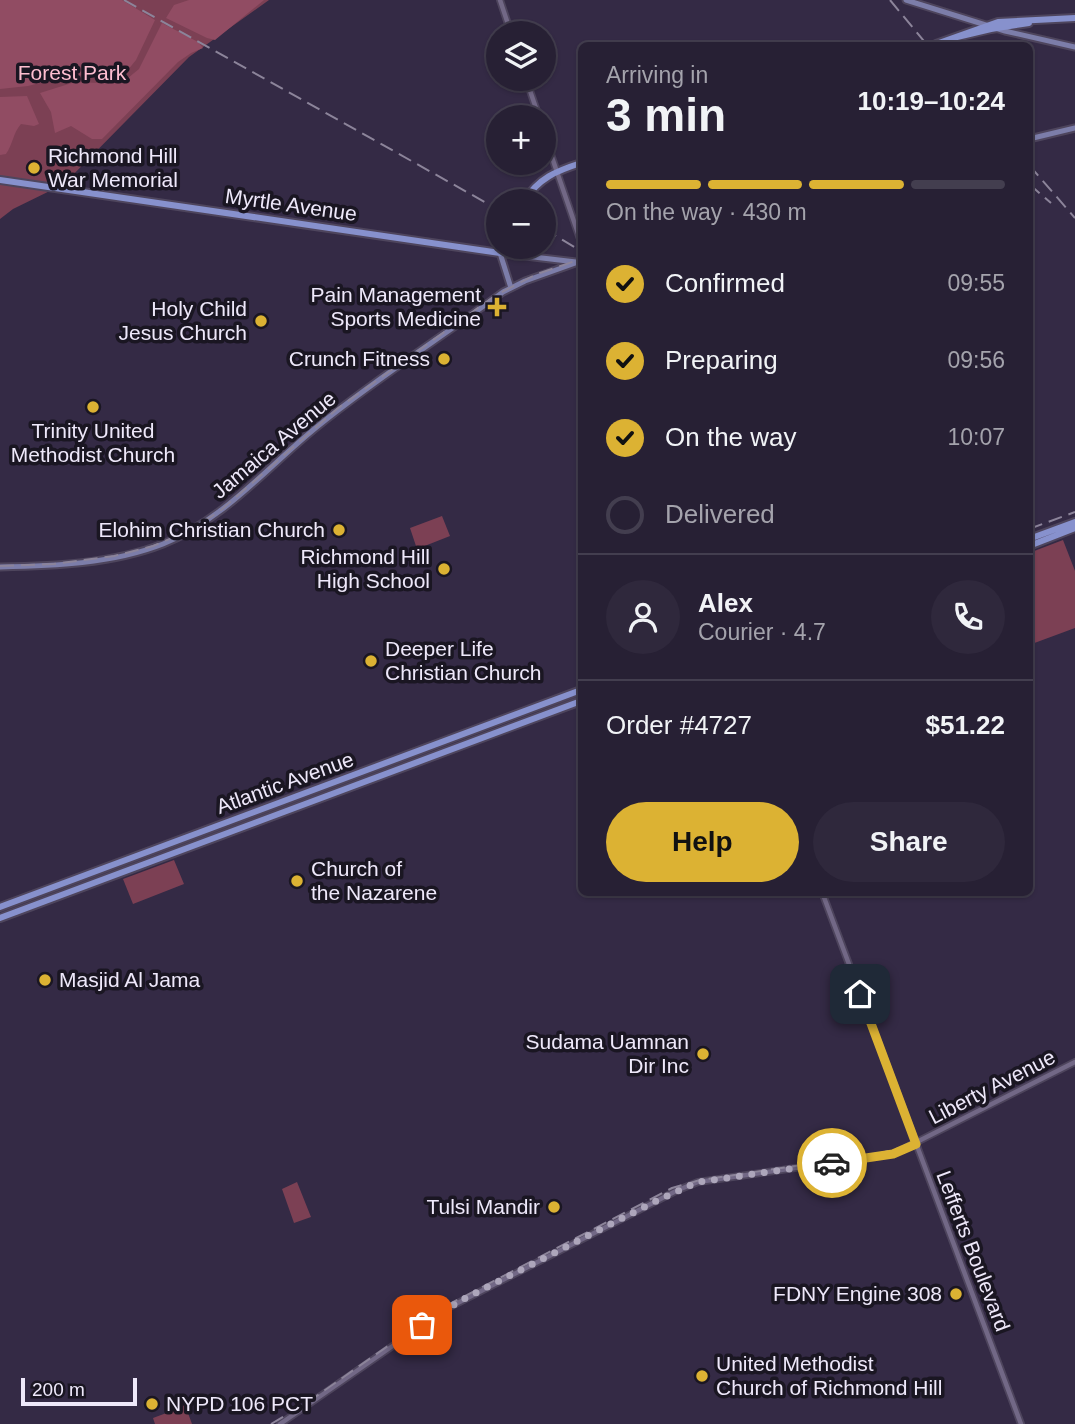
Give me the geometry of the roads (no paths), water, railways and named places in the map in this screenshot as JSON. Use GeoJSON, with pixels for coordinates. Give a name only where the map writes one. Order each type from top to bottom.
{"type":"FeatureCollection","features":[{"type":"Feature","properties":{"kind":"main road"},"geometry":{"type":"LineString","coordinates":[[906,0],[995,28],[1075,47]]}},
{"type":"Feature","properties":{"kind":"main road"},"geometry":{"type":"LineString","coordinates":[[941,42],[1003,21],[1075,18]]}},
{"type":"Feature","properties":{"kind":"main road"},"geometry":{"type":"LineString","coordinates":[[955,37],[1034,21]]}},
{"type":"Feature","properties":{"kind":"main road"},"geometry":{"type":"LineString","coordinates":[[1016,25],[1017,31],[1028,35]]}},
{"type":"Feature","properties":{"kind":"main road"},"geometry":{"type":"LineString","coordinates":[[1033,138],[1075,128]]}},
{"type":"Feature","properties":{"kind":"main road"},"geometry":{"type":"LineString","coordinates":[[556,171],[578,164]]}},
{"type":"Feature","properties":{"kind":"main road"},"geometry":{"type":"LineString","coordinates":[[534,189],[550,175]]}},
{"type":"Feature","properties":{"kind":"main road","name":"Myrtle Avenue"},"geometry":{"type":"LineString","coordinates":[[0,180],[486,248]]}},
{"type":"Feature","properties":{"kind":"main road"},"geometry":{"type":"LineString","coordinates":[[503,259],[511,288]]}},
{"type":"Feature","properties":{"kind":"main road","name":"Myrtle Avenue"},"geometry":{"type":"LineString","coordinates":[[547,259],[578,262]]}},
{"type":"Feature","properties":{"kind":"main road"},"geometry":{"type":"LineString","coordinates":[[552,260],[556,269]]}},
{"type":"Feature","properties":{"kind":"main road","name":"Jamaica Avenue"},"geometry":{"type":"LineString","coordinates":[[0,567],[43,566],[125,555],[159,546],[201,526],[242,495],[291,449],[353,398],[511,288],[578,262]]}},
{"type":"Feature","properties":{"kind":"main road"},"geometry":{"type":"LineString","coordinates":[[1033,538],[1075,522]]}},
{"type":"Feature","properties":{"kind":"main road"},"geometry":{"type":"LineString","coordinates":[[1033,544],[1075,528]]}},
{"type":"Feature","properties":{"kind":"main road","name":"Atlantic Avenue"},"geometry":{"type":"LineString","coordinates":[[0,907],[578,691]]}},
{"type":"Feature","properties":{"kind":"main road","name":"Atlantic Avenue"},"geometry":{"type":"LineString","coordinates":[[0,918],[578,702]]}},
{"type":"Feature","properties":{"kind":"street"},"geometry":{"type":"LineString","coordinates":[[500,0],[507,21]]}},
{"type":"Feature","properties":{"kind":"street"},"geometry":{"type":"LineString","coordinates":[[556,171],[578,233]]}},
{"type":"Feature","properties":{"kind":"street","name":"Lefferts Boulevard"},"geometry":{"type":"LineString","coordinates":[[823,896],[1021,1424]]}},
{"type":"Feature","properties":{"kind":"street","name":"Liberty Avenue"},"geometry":{"type":"LineString","coordinates":[[280,1424],[446,1309],[678,1190],[698,1182],[885,1156],[916,1144],[1075,1062]]}},
{"type":"Feature","properties":{"kind":"railway"},"geometry":{"type":"LineString","coordinates":[[124,0],[486,203]]}},
{"type":"Feature","properties":{"kind":"railway"},"geometry":{"type":"LineString","coordinates":[[890,0],[925,42]]}},
{"type":"Feature","properties":{"kind":"railway"},"geometry":{"type":"LineString","coordinates":[[1033,170],[1075,218]]}},
{"type":"Feature","properties":{"kind":"railway"},"geometry":{"type":"LineString","coordinates":[[1033,187],[1051,203]]}},
{"type":"Feature","properties":{"kind":"railway"},"geometry":{"type":"LineString","coordinates":[[556,236],[578,249]]}},
{"type":"Feature","properties":{"kind":"railway"},"geometry":{"type":"LineString","coordinates":[[0,566],[54,564],[114,556],[153,546],[188,531],[220,511],[337,409],[496,295],[537,274],[578,260]]}},
{"type":"Feature","properties":{"kind":"railway"},"geometry":{"type":"LineString","coordinates":[[1033,528],[1075,512]]}},
{"type":"Feature","properties":{"kind":"railway"},"geometry":{"type":"LineString","coordinates":[[271,1424],[308,1402],[442,1308],[672,1188],[700,1180],[877,1154],[900,1148]]}},
{"type":"Feature","properties":{"kind":"place","name":"Richmond Hill War Memorial"},"geometry":{"type":"Point","coordinates":[34,168]}},
{"type":"Feature","properties":{"kind":"place","name":"Pain Management Sports Medicine"},"geometry":{"type":"Point","coordinates":[497,307]}},
{"type":"Feature","properties":{"kind":"place","name":"Holy Child Jesus Church"},"geometry":{"type":"Point","coordinates":[261,321]}},
{"type":"Feature","properties":{"kind":"place","name":"Crunch Fitness"},"geometry":{"type":"Point","coordinates":[444,359]}},
{"type":"Feature","properties":{"kind":"place","name":"Trinity United Methodist Church"},"geometry":{"type":"Point","coordinates":[93,407]}},
{"type":"Feature","properties":{"kind":"place","name":"Elohim Christian Church"},"geometry":{"type":"Point","coordinates":[339,530]}},
{"type":"Feature","properties":{"kind":"place","name":"Richmond Hill High School"},"geometry":{"type":"Point","coordinates":[444,569]}},
{"type":"Feature","properties":{"kind":"place","name":"Deeper Life Christian Church"},"geometry":{"type":"Point","coordinates":[371,661]}},
{"type":"Feature","properties":{"kind":"place","name":"Church of the Nazarene"},"geometry":{"type":"Point","coordinates":[297,881]}},
{"type":"Feature","properties":{"kind":"place","name":"Masjid Al Jama"},"geometry":{"type":"Point","coordinates":[45,980]}},
{"type":"Feature","properties":{"kind":"place","name":"Sudama Uamnan Dir Inc"},"geometry":{"type":"Point","coordinates":[703,1054]}},
{"type":"Feature","properties":{"kind":"place","name":"Tulsi Mandir"},"geometry":{"type":"Point","coordinates":[554,1207]}},
{"type":"Feature","properties":{"kind":"place","name":"FDNY Engine 308"},"geometry":{"type":"Point","coordinates":[956,1294]}},
{"type":"Feature","properties":{"kind":"place","name":"United Methodist Church of Richmond Hill"},"geometry":{"type":"Point","coordinates":[702,1376]}},
{"type":"Feature","properties":{"kind":"place","name":"NYPD 106 PCT"},"geometry":{"type":"Point","coordinates":[152,1404]}},
{"type":"Feature","properties":{"kind":"park label","name":"Forest Park"},"geometry":{"type":"Point","coordinates":[72,73]}}]}
